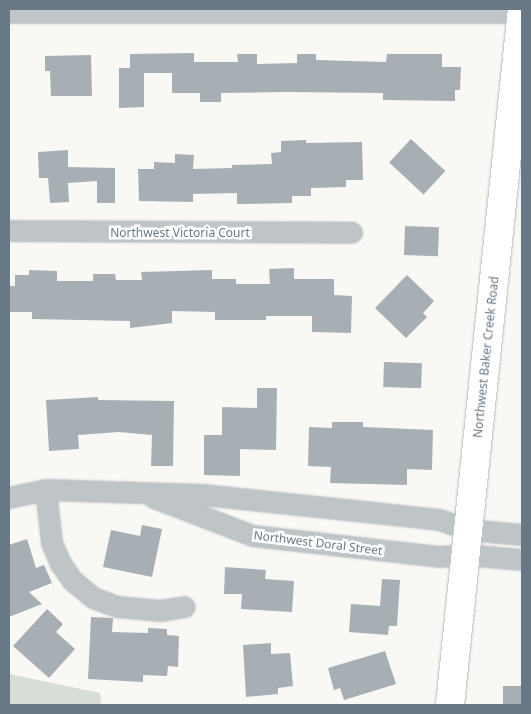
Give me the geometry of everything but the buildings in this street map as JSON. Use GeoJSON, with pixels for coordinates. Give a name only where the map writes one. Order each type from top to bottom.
{"type":"FeatureCollection","features":[{"type":"Feature","properties":{"kind":"main road","name":"Northwest Baker Creek Road"},"geometry":{"type":"LineString","coordinates":[[450,705],[522,11]]}},
{"type":"Feature","properties":{"kind":"street"},"geometry":{"type":"LineString","coordinates":[[9,14],[522,11]]}},
{"type":"Feature","properties":{"kind":"street","name":"Northwest Victoria Court"},"geometry":{"type":"LineString","coordinates":[[9,231],[352,233]]}},
{"type":"Feature","properties":{"kind":"street"},"geometry":{"type":"LineString","coordinates":[[46,490],[52,543],[61,564],[73,581],[93,598],[118,608],[160,611],[185,608]]}},
{"type":"Feature","properties":{"kind":"street","name":"Northwest Doral Street"},"geometry":{"type":"LineString","coordinates":[[9,498],[46,490],[98,490],[147,496],[203,496],[291,504],[440,520],[467,542],[439,557],[253,536],[147,496]]}},
{"type":"Feature","properties":{"kind":"street"},"geometry":{"type":"LineString","coordinates":[[467,542],[522,535]]}},
{"type":"Feature","properties":{"kind":"street"},"geometry":{"type":"LineString","coordinates":[[467,542],[522,560]]}},
{"type":"Feature","properties":{"kind":"shaded area"},"geometry":{"type":"Polygon","coordinates":[[[9,674],[100,693],[101,705],[9,705],[9,674]]]}}]}
